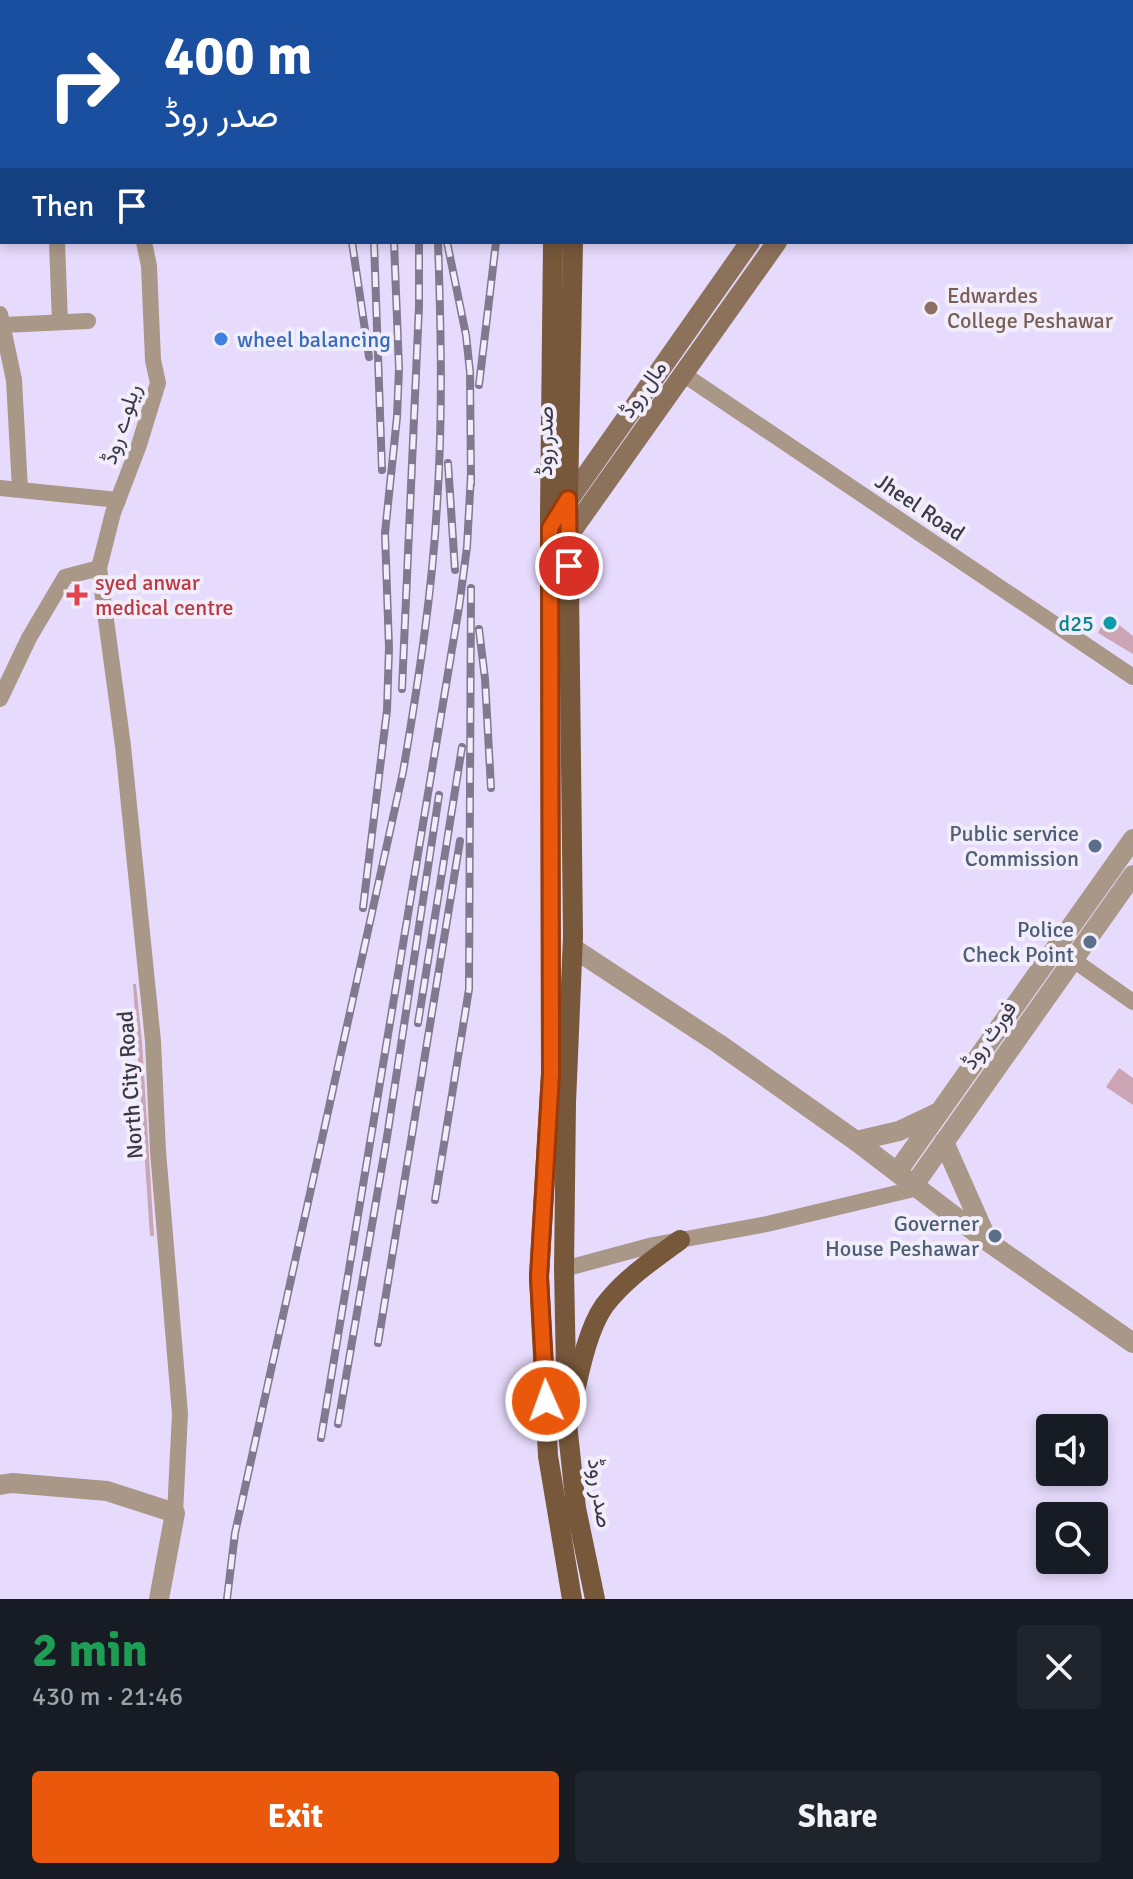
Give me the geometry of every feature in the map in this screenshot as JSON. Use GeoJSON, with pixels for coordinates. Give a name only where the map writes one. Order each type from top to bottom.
{"type":"FeatureCollection","features":[{"type":"Feature","properties":{"kind":"main road","name":"صدر روڈ"},"geometry":{"type":"LineString","coordinates":[[553,244],[573,948],[565,1132],[567,1423],[576,1508],[595,1599]]}},
{"type":"Feature","properties":{"kind":"main road","name":"صدر روڈ"},"geometry":{"type":"LineString","coordinates":[[559,532],[568,499],[573,244]]}},
{"type":"Feature","properties":{"kind":"main road","name":"مال روڈ"},"geometry":{"type":"LineString","coordinates":[[568,499],[749,244]]}},
{"type":"Feature","properties":{"kind":"main road","name":"مال روڈ"},"geometry":{"type":"LineString","coordinates":[[551,565],[559,532],[683,374],[776,244]]}},
{"type":"Feature","properties":{"kind":"main road","name":"صدر روڈ"},"geometry":{"type":"LineString","coordinates":[[551,565],[551,1074],[539,1277],[548,1456],[572,1599]]}},
{"type":"Feature","properties":{"kind":"main road"},"geometry":{"type":"LineString","coordinates":[[567,1423],[583,1356],[603,1308],[635,1274],[680,1240]]}},
{"type":"Feature","properties":{"kind":"street"},"geometry":{"type":"LineString","coordinates":[[57,244],[60,322]]}},
{"type":"Feature","properties":{"kind":"street","name":"ریلوے روڈ"},"geometry":{"type":"LineString","coordinates":[[99,568],[118,500],[158,383],[153,360],[149,266],[144,244]]}},
{"type":"Feature","properties":{"kind":"street"},"geometry":{"type":"LineString","coordinates":[[20,489],[14,380],[2,320],[88,321]]}},
{"type":"Feature","properties":{"kind":"street","name":"Jheel Road"},"geometry":{"type":"LineString","coordinates":[[683,374],[1133,677]]}},
{"type":"Feature","properties":{"kind":"street"},"geometry":{"type":"LineString","coordinates":[[0,488],[118,500]]}},
{"type":"Feature","properties":{"kind":"street"},"geometry":{"type":"LineString","coordinates":[[0,699],[29,638],[65,577],[99,568]]}},
{"type":"Feature","properties":{"kind":"street","name":"North City Road"},"geometry":{"type":"LineString","coordinates":[[99,568],[123,746],[153,1041],[158,1151],[180,1414],[175,1513],[159,1599]]}},
{"type":"Feature","properties":{"kind":"street","name":"فورٹ روڈ"},"geometry":{"type":"LineString","coordinates":[[897,1172],[1133,839]]}},
{"type":"Feature","properties":{"kind":"street","name":"فورٹ روڈ"},"geometry":{"type":"LineString","coordinates":[[916,1186],[1133,875]]}},
{"type":"Feature","properties":{"kind":"street"},"geometry":{"type":"LineString","coordinates":[[573,948],[719,1044],[856,1141],[987,1241],[1133,1343]]}},
{"type":"Feature","properties":{"kind":"street"},"geometry":{"type":"LineString","coordinates":[[1072,959],[1133,1002]]}},
{"type":"Feature","properties":{"kind":"street"},"geometry":{"type":"LineString","coordinates":[[856,1141],[899,1131],[941,1111]]}},
{"type":"Feature","properties":{"kind":"street"},"geometry":{"type":"LineString","coordinates":[[944,1142],[987,1241]]}},
{"type":"Feature","properties":{"kind":"street"},"geometry":{"type":"LineString","coordinates":[[564,1269],[680,1240],[767,1224],[916,1186]]}},
{"type":"Feature","properties":{"kind":"street"},"geometry":{"type":"LineString","coordinates":[[0,1485],[12,1483],[107,1491],[175,1513]]}},
{"type":"Feature","properties":{"kind":"building","name":"d25"},"geometry":{"type":"Polygon","coordinates":[[[1107,615],[1133,636],[1133,654],[1098,633],[1107,615]]]}},
{"type":"Feature","properties":{"kind":"building"},"geometry":{"type":"Polygon","coordinates":[[[133,984],[136,984],[142,1042],[154,1236],[150,1236],[133,984]]]}},
{"type":"Feature","properties":{"kind":"building"},"geometry":{"type":"Polygon","coordinates":[[[1119,1068],[1133,1078],[1133,1105],[1106,1087],[1119,1068]]]}},
{"type":"Feature","properties":{"kind":"railway"},"geometry":{"type":"LineString","coordinates":[[352,244],[369,357]]}},
{"type":"Feature","properties":{"kind":"railway"},"geometry":{"type":"LineString","coordinates":[[374,244],[382,470]]}},
{"type":"Feature","properties":{"kind":"railway"},"geometry":{"type":"LineString","coordinates":[[363,908],[387,710],[389,648],[385,533],[399,368],[394,244]]}},
{"type":"Feature","properties":{"kind":"railway"},"geometry":{"type":"LineString","coordinates":[[402,689],[419,244]]}},
{"type":"Feature","properties":{"kind":"railway"},"geometry":{"type":"LineString","coordinates":[[227,1599],[235,1533],[403,772],[414,706],[432,572],[439,472],[441,374],[438,244]]}},
{"type":"Feature","properties":{"kind":"railway"},"geometry":{"type":"LineString","coordinates":[[447,244],[466,335],[470,372],[471,484]]}},
{"type":"Feature","properties":{"kind":"railway"},"geometry":{"type":"LineString","coordinates":[[479,385],[496,244]]}},
{"type":"Feature","properties":{"kind":"railway"},"geometry":{"type":"LineString","coordinates":[[448,463],[455,570]]}},
{"type":"Feature","properties":{"kind":"railway"},"geometry":{"type":"LineString","coordinates":[[321,1438],[459,607],[467,547],[471,474]]}},
{"type":"Feature","properties":{"kind":"railway"},"geometry":{"type":"LineString","coordinates":[[435,1200],[469,989],[471,588]]}},
{"type":"Feature","properties":{"kind":"railway"},"geometry":{"type":"LineString","coordinates":[[479,629],[491,788]]}},
{"type":"Feature","properties":{"kind":"railway"},"geometry":{"type":"LineString","coordinates":[[418,1023],[462,747]]}},
{"type":"Feature","properties":{"kind":"railway"},"geometry":{"type":"LineString","coordinates":[[338,1424],[387,1137],[439,795]]}},
{"type":"Feature","properties":{"kind":"railway"},"geometry":{"type":"LineString","coordinates":[[378,1343],[460,841]]}},
{"type":"Feature","properties":{"kind":"place","name":"Edwardes College Peshawar"},"geometry":{"type":"Point","coordinates":[931,308]}},
{"type":"Feature","properties":{"kind":"place","name":"wheel balancing"},"geometry":{"type":"Point","coordinates":[221,339]}},
{"type":"Feature","properties":{"kind":"place","name":"syed anwar medical centre"},"geometry":{"type":"Point","coordinates":[77,595]}},
{"type":"Feature","properties":{"kind":"place","name":"d25"},"geometry":{"type":"Point","coordinates":[1110,623]}},
{"type":"Feature","properties":{"kind":"place","name":"Public service Commission"},"geometry":{"type":"Point","coordinates":[1095,846]}},
{"type":"Feature","properties":{"kind":"place","name":"Police Check Point"},"geometry":{"type":"Point","coordinates":[1090,942]}},
{"type":"Feature","properties":{"kind":"place","name":"Governer House Peshawar"},"geometry":{"type":"Point","coordinates":[995,1236]}},
{"type":"Feature","properties":{"kind":"route"},"geometry":{"type":"LineString","coordinates":[[546,1401],[539,1277],[551,1074],[550,528],[568,499],[569,566]]}}]}
